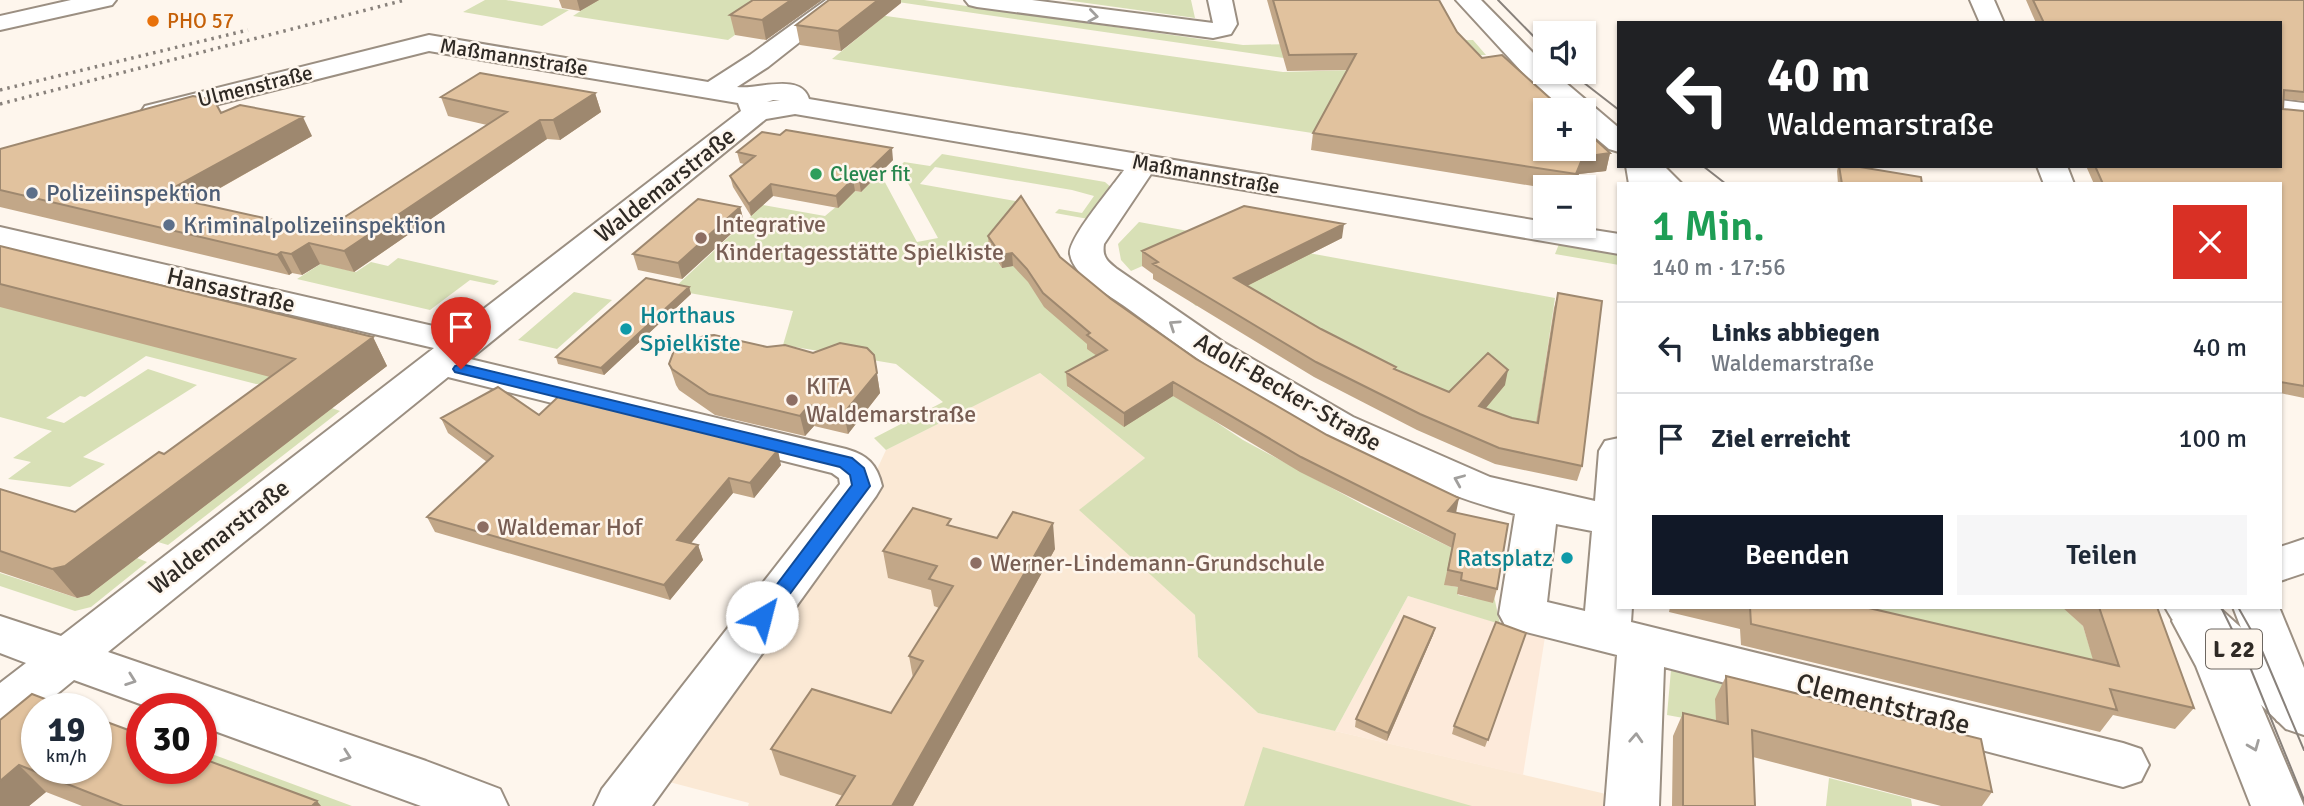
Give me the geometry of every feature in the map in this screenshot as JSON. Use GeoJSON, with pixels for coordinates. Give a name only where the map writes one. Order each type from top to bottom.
{"type":"FeatureCollection","features":[{"type":"Feature","properties":{"kind":"street"},"geometry":{"type":"LineString","coordinates":[[0,21],[44,0]]}},
{"type":"Feature","properties":{"kind":"street"},"geometry":{"type":"LineString","coordinates":[[0,21],[104,0]]}},
{"type":"Feature","properties":{"kind":"street"},"geometry":{"type":"LineString","coordinates":[[704,80],[745,69],[841,0]]}},
{"type":"Feature","properties":{"kind":"street"},"geometry":{"type":"LineString","coordinates":[[977,0],[1213,31],[1222,29],[1225,23],[1220,0]]}},
{"type":"Feature","properties":{"kind":"street"},"geometry":{"type":"LineString","coordinates":[[1468,0],[1532,67],[1566,98]]}},
{"type":"Feature","properties":{"kind":"street"},"geometry":{"type":"LineString","coordinates":[[1982,0],[1991,21]]}},
{"type":"Feature","properties":{"kind":"street","name":"Maßmannstraße"},"geometry":{"type":"LineString","coordinates":[[617,49],[469,26],[442,32],[434,43],[572,65],[704,80],[775,111],[792,104],[1617,244]]}},
{"type":"Feature","properties":{"kind":"street","name":"Ulmenstraße"},"geometry":{"type":"LineString","coordinates":[[124,120],[434,43]]}},
{"type":"Feature","properties":{"kind":"street","name":"Waldemarstraße"},"geometry":{"type":"LineString","coordinates":[[0,710],[450,354],[757,104]]}},
{"type":"Feature","properties":{"kind":"street"},"geometry":{"type":"LineString","coordinates":[[2282,108],[2304,111]]}},
{"type":"Feature","properties":{"kind":"street"},"geometry":{"type":"LineString","coordinates":[[1596,124],[1617,142]]}},
{"type":"Feature","properties":{"kind":"street","name":"Adolf-Becker-Straße"},"geometry":{"type":"LineString","coordinates":[[1144,163],[1088,244],[1087,254],[1093,265],[1201,344],[1312,411],[1476,487],[1537,505],[1614,520]]}},
{"type":"Feature","properties":{"kind":"street"},"geometry":{"type":"LineString","coordinates":[[1646,168],[1664,182]]}},
{"type":"Feature","properties":{"kind":"street"},"geometry":{"type":"LineString","coordinates":[[1521,227],[1595,227],[1617,222]]}},
{"type":"Feature","properties":{"kind":"street","name":"Hansastraße"},"geometry":{"type":"LineString","coordinates":[[0,237],[450,354]]}},
{"type":"Feature","properties":{"kind":"street"},"geometry":{"type":"LineString","coordinates":[[450,354],[846,463],[858,472],[861,486],[621,806]]}},
{"type":"Feature","properties":{"kind":"street"},"geometry":{"type":"LineString","coordinates":[[1617,479],[1614,520],[1617,552]]}},
{"type":"Feature","properties":{"kind":"street"},"geometry":{"type":"LineString","coordinates":[[1537,505],[1522,614],[1625,638]]}},
{"type":"Feature","properties":{"kind":"street"},"geometry":{"type":"LineString","coordinates":[[2282,533],[2304,539]]}},
{"type":"Feature","properties":{"kind":"street"},"geometry":{"type":"LineString","coordinates":[[2282,564],[2304,555]]}},
{"type":"Feature","properties":{"kind":"street"},"geometry":{"type":"LineString","coordinates":[[1622,609],[1632,806]]}},
{"type":"Feature","properties":{"kind":"street"},"geometry":{"type":"LineString","coordinates":[[2189,609],[2219,662],[2278,806]]}},
{"type":"Feature","properties":{"kind":"street","name":"L 22"},"geometry":{"type":"LineString","coordinates":[[2190,609],[2300,710]]}},
{"type":"Feature","properties":{"kind":"street"},"geometry":{"type":"LineString","coordinates":[[2257,609],[2300,710]]}},
{"type":"Feature","properties":{"kind":"street"},"geometry":{"type":"LineString","coordinates":[[0,634],[416,795],[481,806]]}},
{"type":"Feature","properties":{"kind":"street","name":"Clementstraße"},"geometry":{"type":"LineString","coordinates":[[1625,638],[2123,765]]}},
{"type":"Feature","properties":{"kind":"shaded area","name":"Werner-Lindemann-Grundschule"},"geometry":{"type":"Polygon","coordinates":[[[1040,373],[1145,458],[1080,510],[1195,615],[1198,657],[1258,713],[1619,797],[1618,806],[748,806],[749,803],[658,779],[867,491],[886,450],[1040,373]]]}},
{"type":"Feature","properties":{"kind":"shaded area"},"geometry":{"type":"Polygon","coordinates":[[[1408,596],[1545,637],[1523,775],[1335,731],[1408,596]]]}},
{"type":"Feature","properties":{"kind":"green space"},"geometry":{"type":"Polygon","coordinates":[[[485,0],[506,0],[569,10],[542,26],[463,12],[485,0]]]}},
{"type":"Feature","properties":{"kind":"green space"},"geometry":{"type":"Polygon","coordinates":[[[597,0],[815,0],[757,19],[728,40],[573,16],[597,0]]]}},
{"type":"Feature","properties":{"kind":"green space"},"geometry":{"type":"Polygon","coordinates":[[[884,0],[924,0],[1243,45],[1473,40],[1486,55],[1284,58],[884,0]]]}},
{"type":"Feature","properties":{"kind":"green space"},"geometry":{"type":"Polygon","coordinates":[[[1065,0],[1191,0],[1195,18],[1065,0]]]}},
{"type":"Feature","properties":{"kind":"green space"},"geometry":{"type":"Polygon","coordinates":[[[879,15],[1283,72],[1387,69],[1513,164],[832,59],[882,18],[879,15]]]}},
{"type":"Feature","properties":{"kind":"green space"},"geometry":{"type":"Polygon","coordinates":[[[942,154],[1105,182],[1113,189],[1094,220],[1055,213],[1059,209],[1082,213],[1094,196],[1072,190],[935,167],[920,184],[1027,203],[1004,231],[996,260],[1002,268],[1018,265],[1072,321],[1107,364],[1068,387],[1078,394],[1130,365],[1243,440],[1365,506],[1452,548],[1445,585],[1458,587],[1458,595],[1478,599],[1494,596],[1500,624],[1408,596],[1335,731],[1258,713],[1198,657],[1195,615],[1079,510],[1145,458],[1040,373],[886,450],[874,438],[943,402],[896,364],[783,345],[793,311],[672,290],[763,205],[825,216],[855,191],[861,192],[880,173],[917,242],[938,238],[899,167],[904,162],[930,166],[942,154]]]}},
{"type":"Feature","properties":{"kind":"green space"},"geometry":{"type":"Polygon","coordinates":[[[1139,222],[1555,298],[1536,425],[1508,433],[1229,289],[1196,306],[1184,296],[1172,253],[1131,271],[1121,260],[1118,244],[1139,222]]]}},
{"type":"Feature","properties":{"kind":"green space"},"geometry":{"type":"Polygon","coordinates":[[[1559,244],[1617,254],[1617,265],[1555,254],[1559,244]]]}},
{"type":"Feature","properties":{"kind":"green space"},"geometry":{"type":"Polygon","coordinates":[[[398,258],[499,281],[494,285],[470,280],[430,310],[297,279],[325,261],[356,272],[371,262],[388,266],[398,258]]]}},
{"type":"Feature","properties":{"kind":"green space"},"geometry":{"type":"Polygon","coordinates":[[[574,292],[612,300],[557,349],[518,340],[574,292]]]}},
{"type":"Feature","properties":{"kind":"green space"},"geometry":{"type":"Polygon","coordinates":[[[0,303],[308,382],[256,384],[146,356],[85,397],[80,396],[46,418],[64,423],[148,369],[197,385],[83,457],[105,464],[70,487],[8,479],[31,462],[13,458],[52,431],[0,417],[0,303]]]}},
{"type":"Feature","properties":{"kind":"green space"},"geometry":{"type":"Polygon","coordinates":[[[332,408],[340,411],[168,545],[158,542],[332,408]]]}},
{"type":"Feature","properties":{"kind":"green space"},"geometry":{"type":"Polygon","coordinates":[[[137,558],[147,562],[91,607],[75,611],[0,586],[0,573],[77,598],[89,595],[137,558]]]}},
{"type":"Feature","properties":{"kind":"green space"},"geometry":{"type":"Polygon","coordinates":[[[1769,609],[2065,609],[2083,626],[2102,687],[1769,609]]]}},
{"type":"Feature","properties":{"kind":"green space"},"geometry":{"type":"Polygon","coordinates":[[[1671,670],[1961,741],[1716,700],[1716,724],[1667,715],[1671,670]]]}},
{"type":"Feature","properties":{"kind":"green space"},"geometry":{"type":"Polygon","coordinates":[[[1263,747],[1472,806],[1244,806],[1263,747]]]}},
{"type":"Feature","properties":{"kind":"green space"},"geometry":{"type":"Polygon","coordinates":[[[217,756],[352,806],[281,806],[217,776],[217,756]]]}},
{"type":"Feature","properties":{"kind":"green space"},"geometry":{"type":"Polygon","coordinates":[[[1829,778],[1911,799],[1912,806],[1826,806],[1829,778]]]}},
{"type":"Feature","properties":{"kind":"building"},"geometry":{"type":"Polygon","coordinates":[[[753,0],[791,0],[762,20],[730,15],[753,0]]]}},
{"type":"Feature","properties":{"kind":"building"},"geometry":{"type":"Polygon","coordinates":[[[829,0],[878,0],[838,31],[796,25],[829,0]]]}},
{"type":"Feature","properties":{"kind":"building"},"geometry":{"type":"Polygon","coordinates":[[[1273,0],[1439,0],[1457,32],[1482,58],[1502,55],[1550,98],[1533,98],[1533,161],[1581,161],[1576,174],[1313,133],[1356,54],[1289,55],[1273,0]]]}},
{"type":"Feature","properties":{"kind":"building"},"geometry":{"type":"Polygon","coordinates":[[[2033,0],[2304,0],[2304,92],[2284,90],[2283,109],[2304,111],[2304,386],[2282,382],[2282,182],[2102,182],[2096,168],[2282,168],[2282,21],[2043,21],[2033,0]]]}},
{"type":"Feature","properties":{"kind":"building"},"geometry":{"type":"Polygon","coordinates":[[[480,73],[595,93],[553,120],[540,120],[344,251],[309,243],[291,254],[281,252],[277,255],[0,190],[0,149],[193,96],[214,100],[221,113],[240,105],[303,117],[160,195],[323,231],[507,112],[441,97],[480,73]]]}},
{"type":"Feature","properties":{"kind":"building","name":"Clever fit"},"geometry":{"type":"Polygon","coordinates":[[[786,130],[892,148],[859,180],[853,179],[836,196],[771,184],[749,204],[730,176],[755,156],[737,152],[762,132],[780,135],[786,130]]]}},
{"type":"Feature","properties":{"kind":"building"},"geometry":{"type":"Polygon","coordinates":[[[1596,140],[1610,153],[1596,155],[1596,140]]]}},
{"type":"Feature","properties":{"kind":"building"},"geometry":{"type":"Polygon","coordinates":[[[1839,168],[1866,168],[1921,177],[1922,182],[1842,182],[1839,168]]]}},
{"type":"Feature","properties":{"kind":"building"},"geometry":{"type":"Polygon","coordinates":[[[1021,196],[1060,257],[1111,299],[1196,359],[1327,435],[1459,498],[1448,511],[1508,524],[1497,589],[1461,580],[1462,573],[1448,570],[1455,534],[1301,457],[1173,382],[1124,413],[1066,372],[1107,350],[1087,335],[1090,333],[1043,293],[1012,253],[1001,255],[988,236],[1021,196]]]}},
{"type":"Feature","properties":{"kind":"building"},"geometry":{"type":"Polygon","coordinates":[[[698,199],[740,207],[678,263],[633,254],[698,199]]]}},
{"type":"Feature","properties":{"kind":"building"},"geometry":{"type":"Polygon","coordinates":[[[1244,206],[1344,224],[1234,278],[1321,329],[1396,367],[1394,369],[1449,392],[1488,353],[1508,370],[1479,406],[1512,418],[1538,423],[1558,293],[1602,301],[1582,466],[1499,448],[1420,414],[1316,362],[1153,264],[1158,262],[1142,251],[1244,206]]]}},
{"type":"Feature","properties":{"kind":"building"},"geometry":{"type":"Polygon","coordinates":[[[0,246],[373,337],[65,566],[52,569],[0,551],[0,489],[75,512],[159,452],[164,454],[295,359],[0,284],[0,246]]]}},
{"type":"Feature","properties":{"kind":"building","name":"Horthaus Spielkiste"},"geometry":{"type":"Polygon","coordinates":[[[646,278],[689,287],[601,368],[556,357],[646,278]]]}},
{"type":"Feature","properties":{"kind":"building","name":"KITA Waldemarstraße"},"geometry":{"type":"Polygon","coordinates":[[[714,335],[767,347],[785,345],[813,353],[840,343],[867,348],[874,355],[877,373],[844,413],[809,405],[800,416],[709,394],[672,369],[669,364],[675,348],[704,336],[714,335]]]}},
{"type":"Feature","properties":{"kind":"building"},"geometry":{"type":"Polygon","coordinates":[[[498,387],[539,415],[560,395],[778,450],[750,483],[729,478],[677,540],[698,545],[664,585],[427,517],[493,456],[441,418],[498,387]]]}},
{"type":"Feature","properties":{"kind":"building"},"geometry":{"type":"Polygon","coordinates":[[[913,508],[951,519],[947,525],[997,538],[1013,512],[1053,523],[892,806],[836,806],[855,776],[771,749],[812,689],[891,713],[923,661],[909,656],[953,586],[929,579],[937,566],[883,551],[913,508]]]}},
{"type":"Feature","properties":{"kind":"building"},"geometry":{"type":"Polygon","coordinates":[[[1750,609],[1873,609],[2119,666],[2100,609],[2158,609],[2194,708],[2110,689],[2117,710],[1751,624],[1750,609]]]}},
{"type":"Feature","properties":{"kind":"building"},"geometry":{"type":"Polygon","coordinates":[[[1404,616],[1435,628],[1388,733],[1356,719],[1404,616]]]}},
{"type":"Feature","properties":{"kind":"building"},"geometry":{"type":"Polygon","coordinates":[[[1496,622],[1526,633],[1488,740],[1454,726],[1496,622]]]}},
{"type":"Feature","properties":{"kind":"building"},"geometry":{"type":"Polygon","coordinates":[[[1726,676],[1981,739],[1992,792],[1752,730],[1755,806],[1683,806],[1683,713],[1728,724],[1726,676]]]}},
{"type":"Feature","properties":{"kind":"building"},"geometry":{"type":"Polygon","coordinates":[[[21,703],[21,766],[0,781],[0,720],[21,703]]]}},
{"type":"Feature","properties":{"kind":"building"},"geometry":{"type":"Polygon","coordinates":[[[112,724],[126,729],[126,784],[217,784],[217,764],[317,801],[312,806],[123,806],[67,784],[112,784],[112,724]]]}},
{"type":"Feature","properties":{"kind":"tram line"},"geometry":{"type":"LineString","coordinates":[[1498,0],[1533,36]]}},
{"type":"Feature","properties":{"kind":"tram line"},"geometry":{"type":"LineString","coordinates":[[1585,84],[1617,108]]}},
{"type":"Feature","properties":{"kind":"tram line"},"geometry":{"type":"LineString","coordinates":[[1706,168],[1723,182]]}},
{"type":"Feature","properties":{"kind":"tram line"},"geometry":{"type":"LineString","coordinates":[[2222,609],[2248,662],[2304,800]]}},
{"type":"Feature","properties":{"kind":"tram line"},"geometry":{"type":"LineString","coordinates":[[2239,609],[2260,646],[2304,750]]}},
{"type":"Feature","properties":{"kind":"railway"},"geometry":{"type":"LineString","coordinates":[[0,104],[405,0]]}},
{"type":"Feature","properties":{"kind":"railway"},"geometry":{"type":"LineString","coordinates":[[0,90],[248,30]]}},
{"type":"Feature","properties":{"kind":"place","name":"PHO 57"},"geometry":{"type":"Point","coordinates":[153,21]}},
{"type":"Feature","properties":{"kind":"place","name":"Clever fit"},"geometry":{"type":"Point","coordinates":[816,174]}},
{"type":"Feature","properties":{"kind":"place","name":"Polizeiinspektion"},"geometry":{"type":"Point","coordinates":[32,193]}},
{"type":"Feature","properties":{"kind":"place","name":"Kriminalpolizeiinspektion"},"geometry":{"type":"Point","coordinates":[169,225]}},
{"type":"Feature","properties":{"kind":"place","name":"Integrative Kindertagesstätte Spielkiste"},"geometry":{"type":"Point","coordinates":[701,238]}},
{"type":"Feature","properties":{"kind":"place","name":"Horthaus Spielkiste"},"geometry":{"type":"Point","coordinates":[626,329]}},
{"type":"Feature","properties":{"kind":"place","name":"KITA Waldemarstraße"},"geometry":{"type":"Point","coordinates":[792,400]}},
{"type":"Feature","properties":{"kind":"place","name":"Waldemar Hof"},"geometry":{"type":"Point","coordinates":[483,527]}},
{"type":"Feature","properties":{"kind":"place","name":"Ratsplatz"},"geometry":{"type":"Point","coordinates":[1567,558]}},
{"type":"Feature","properties":{"kind":"place","name":"Werner-Lindemann-Grundschule"},"geometry":{"type":"Point","coordinates":[976,563]}},
{"type":"Feature","properties":{"kind":"route"},"geometry":{"type":"LineString","coordinates":[[461,369],[846,463],[858,472],[861,486],[762,617]]}}]}
